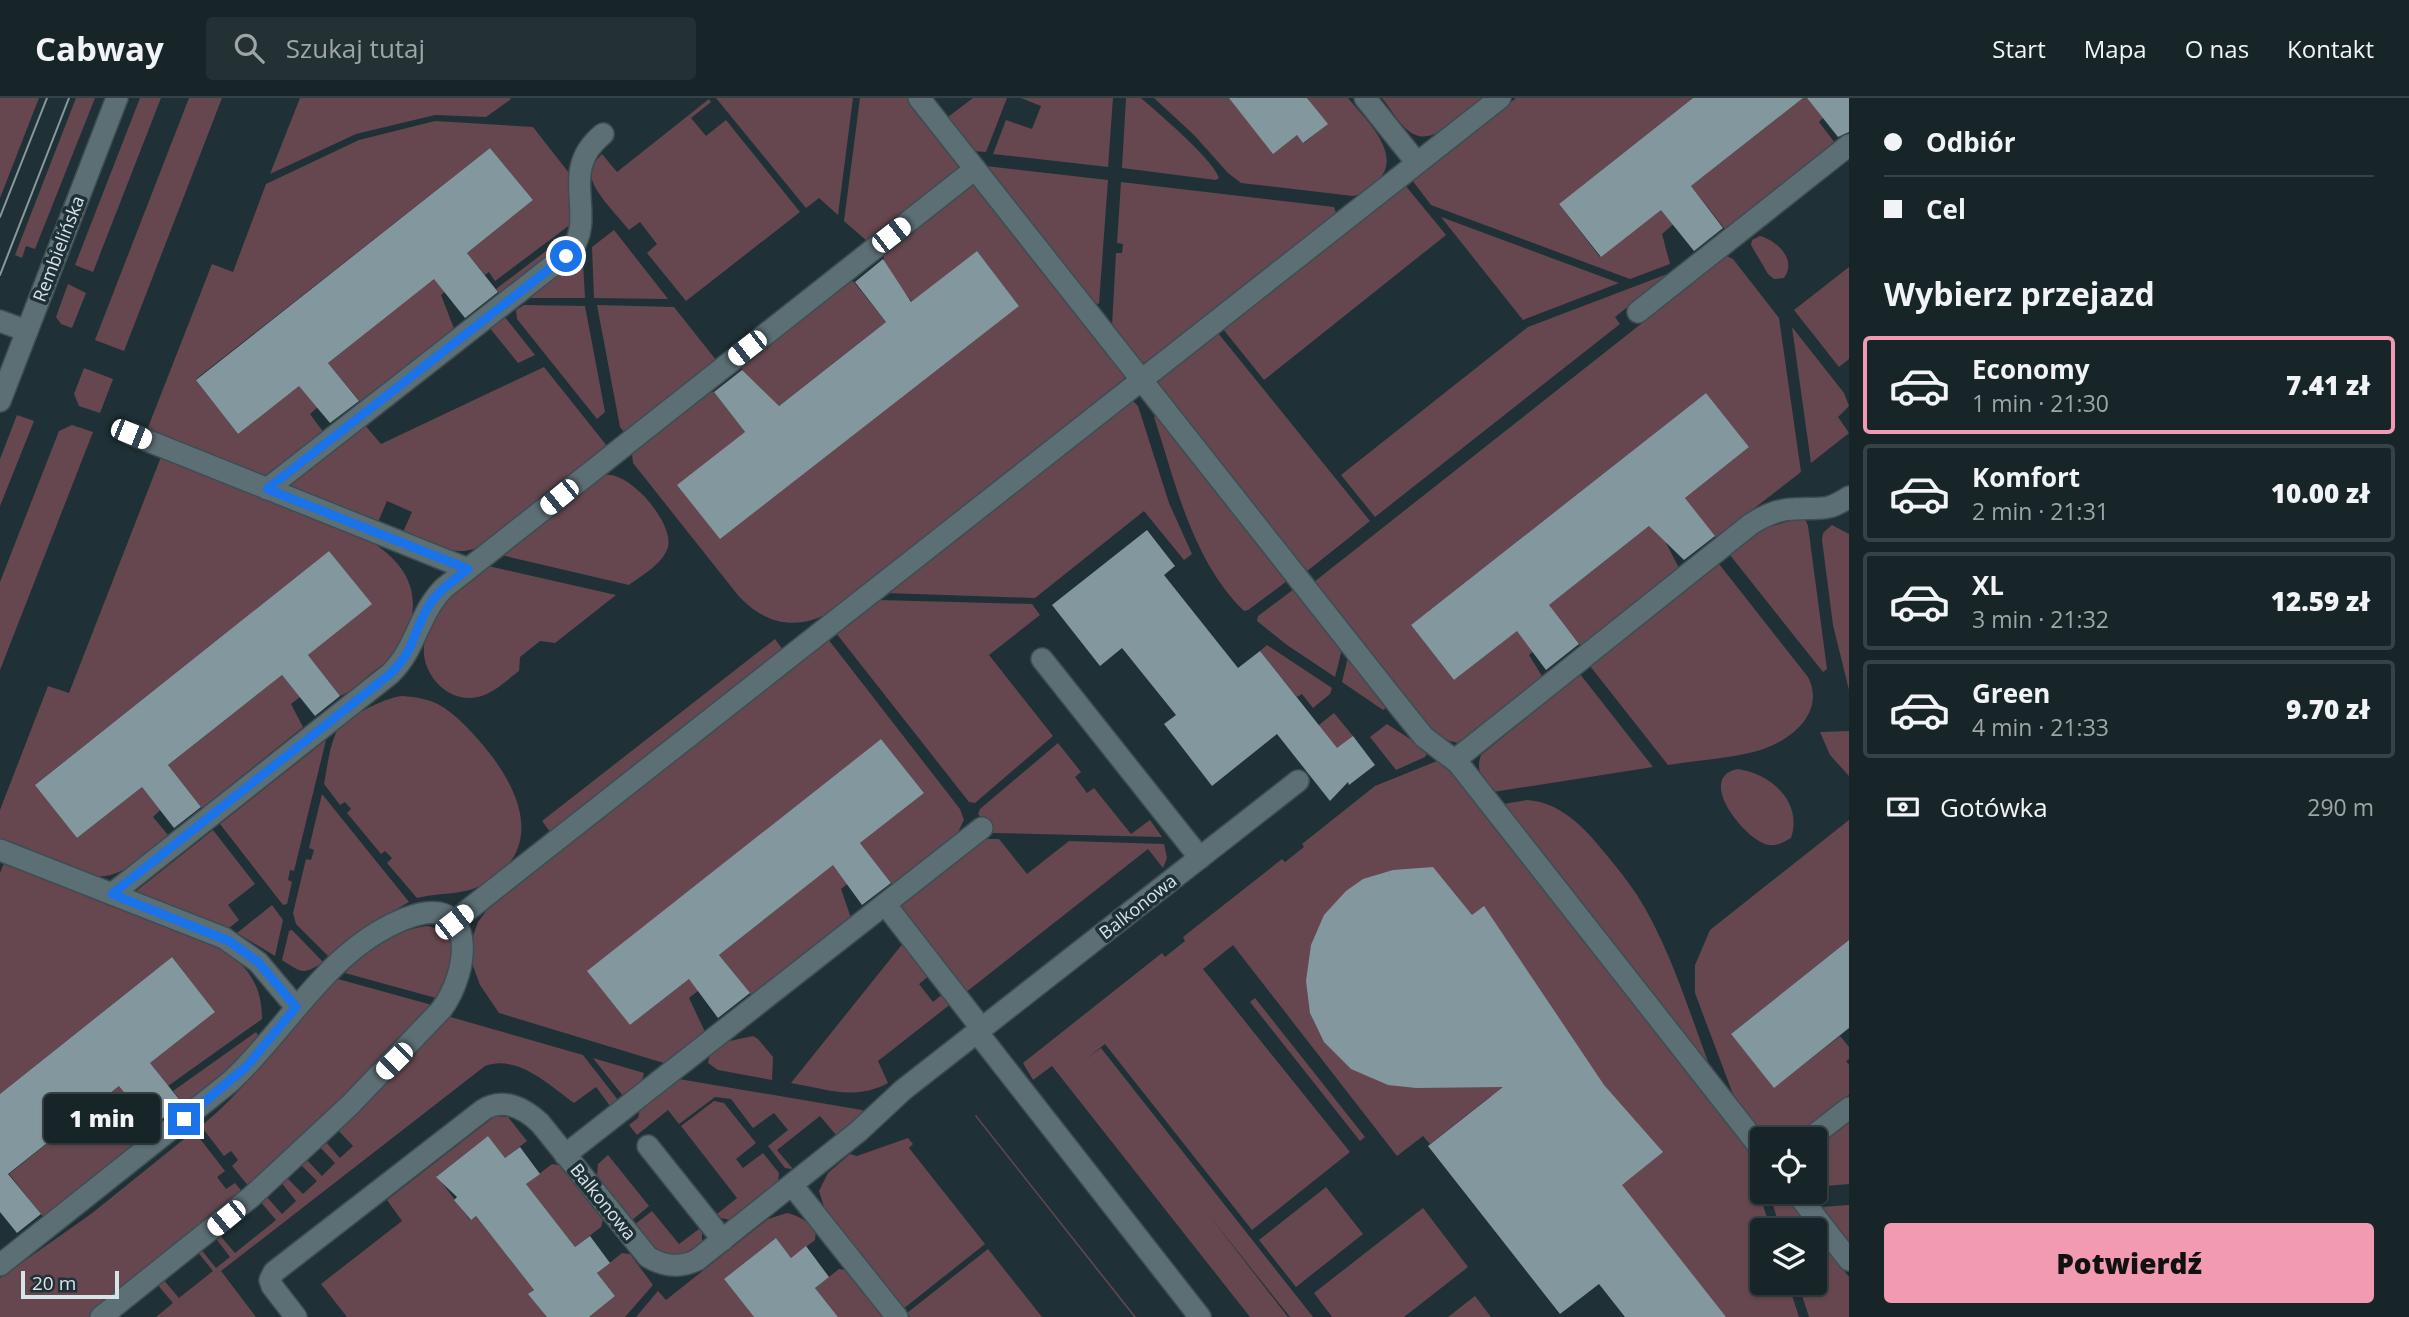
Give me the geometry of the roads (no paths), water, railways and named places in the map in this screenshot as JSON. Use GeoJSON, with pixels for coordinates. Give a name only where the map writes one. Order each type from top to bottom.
{"type":"FeatureCollection","features":[{"type":"Feature","properties":{"kind":"street","name":"Rembielińska"},"geometry":{"type":"LineString","coordinates":[[0,401],[117,98]]}},
{"type":"Feature","properties":{"kind":"street"},"geometry":{"type":"LineString","coordinates":[[919,98],[1424,737],[1455,760],[1750,1135]]}},
{"type":"Feature","properties":{"kind":"street"},"geometry":{"type":"LineString","coordinates":[[1365,98],[1417,163]]}},
{"type":"Feature","properties":{"kind":"street"},"geometry":{"type":"LineString","coordinates":[[454,922],[1500,98]]}},
{"type":"Feature","properties":{"kind":"street"},"geometry":{"type":"LineString","coordinates":[[267,489],[570,252],[580,233],[579,176],[582,162],[591,146],[603,134]]}},
{"type":"Feature","properties":{"kind":"street"},"geometry":{"type":"LineString","coordinates":[[1638,312],[1849,145]]}},
{"type":"Feature","properties":{"kind":"street"},"geometry":{"type":"LineString","coordinates":[[112,894],[390,674],[412,647],[433,599],[468,569],[975,169]]}},
{"type":"Feature","properties":{"kind":"street"},"geometry":{"type":"LineString","coordinates":[[0,321],[27,331]]}},
{"type":"Feature","properties":{"kind":"street"},"geometry":{"type":"LineString","coordinates":[[131,434],[468,569]]}},
{"type":"Feature","properties":{"kind":"street"},"geometry":{"type":"LineString","coordinates":[[1455,760],[1758,520],[1788,509],[1828,508],[1849,498]]}},
{"type":"Feature","properties":{"kind":"street"},"geometry":{"type":"LineString","coordinates":[[1042,659],[1200,858]]}},
{"type":"Feature","properties":{"kind":"street","name":"Balkonowa"},"geometry":{"type":"LineString","coordinates":[[296,1317],[272,1286],[270,1280],[274,1272],[487,1107],[505,1104],[524,1111],[540,1123],[644,1254],[657,1262],[677,1266],[697,1260],[859,1131],[896,1096],[1298,781]]}},
{"type":"Feature","properties":{"kind":"street"},"geometry":{"type":"LineString","coordinates":[[565,1155],[982,828]]}},
{"type":"Feature","properties":{"kind":"street"},"geometry":{"type":"LineString","coordinates":[[0,850],[229,941],[258,962],[296,1007]]}},
{"type":"Feature","properties":{"kind":"street"},"geometry":{"type":"LineString","coordinates":[[885,904],[1200,1317]]}},
{"type":"Feature","properties":{"kind":"street"},"geometry":{"type":"LineString","coordinates":[[0,1265],[230,1082],[247,1066],[296,1007],[343,960],[396,922],[427,912],[443,915],[454,922],[464,942],[461,967],[451,995],[435,1017],[350,1105],[251,1197],[101,1317]]}},
{"type":"Feature","properties":{"kind":"street"},"geometry":{"type":"LineString","coordinates":[[1824,1127],[1849,1108]]}},
{"type":"Feature","properties":{"kind":"street"},"geometry":{"type":"LineString","coordinates":[[648,1146],[723,1240]]}},
{"type":"Feature","properties":{"kind":"street"},"geometry":{"type":"LineString","coordinates":[[792,1185],[897,1317]]}},
{"type":"Feature","properties":{"kind":"street"},"geometry":{"type":"LineString","coordinates":[[1805,1204],[1849,1260]]}},
{"type":"Feature","properties":{"kind":"tram line"},"geometry":{"type":"LineString","coordinates":[[0,217],[47,98]]}},
{"type":"Feature","properties":{"kind":"tram line"},"geometry":{"type":"LineString","coordinates":[[0,275],[69,98]]}}]}
